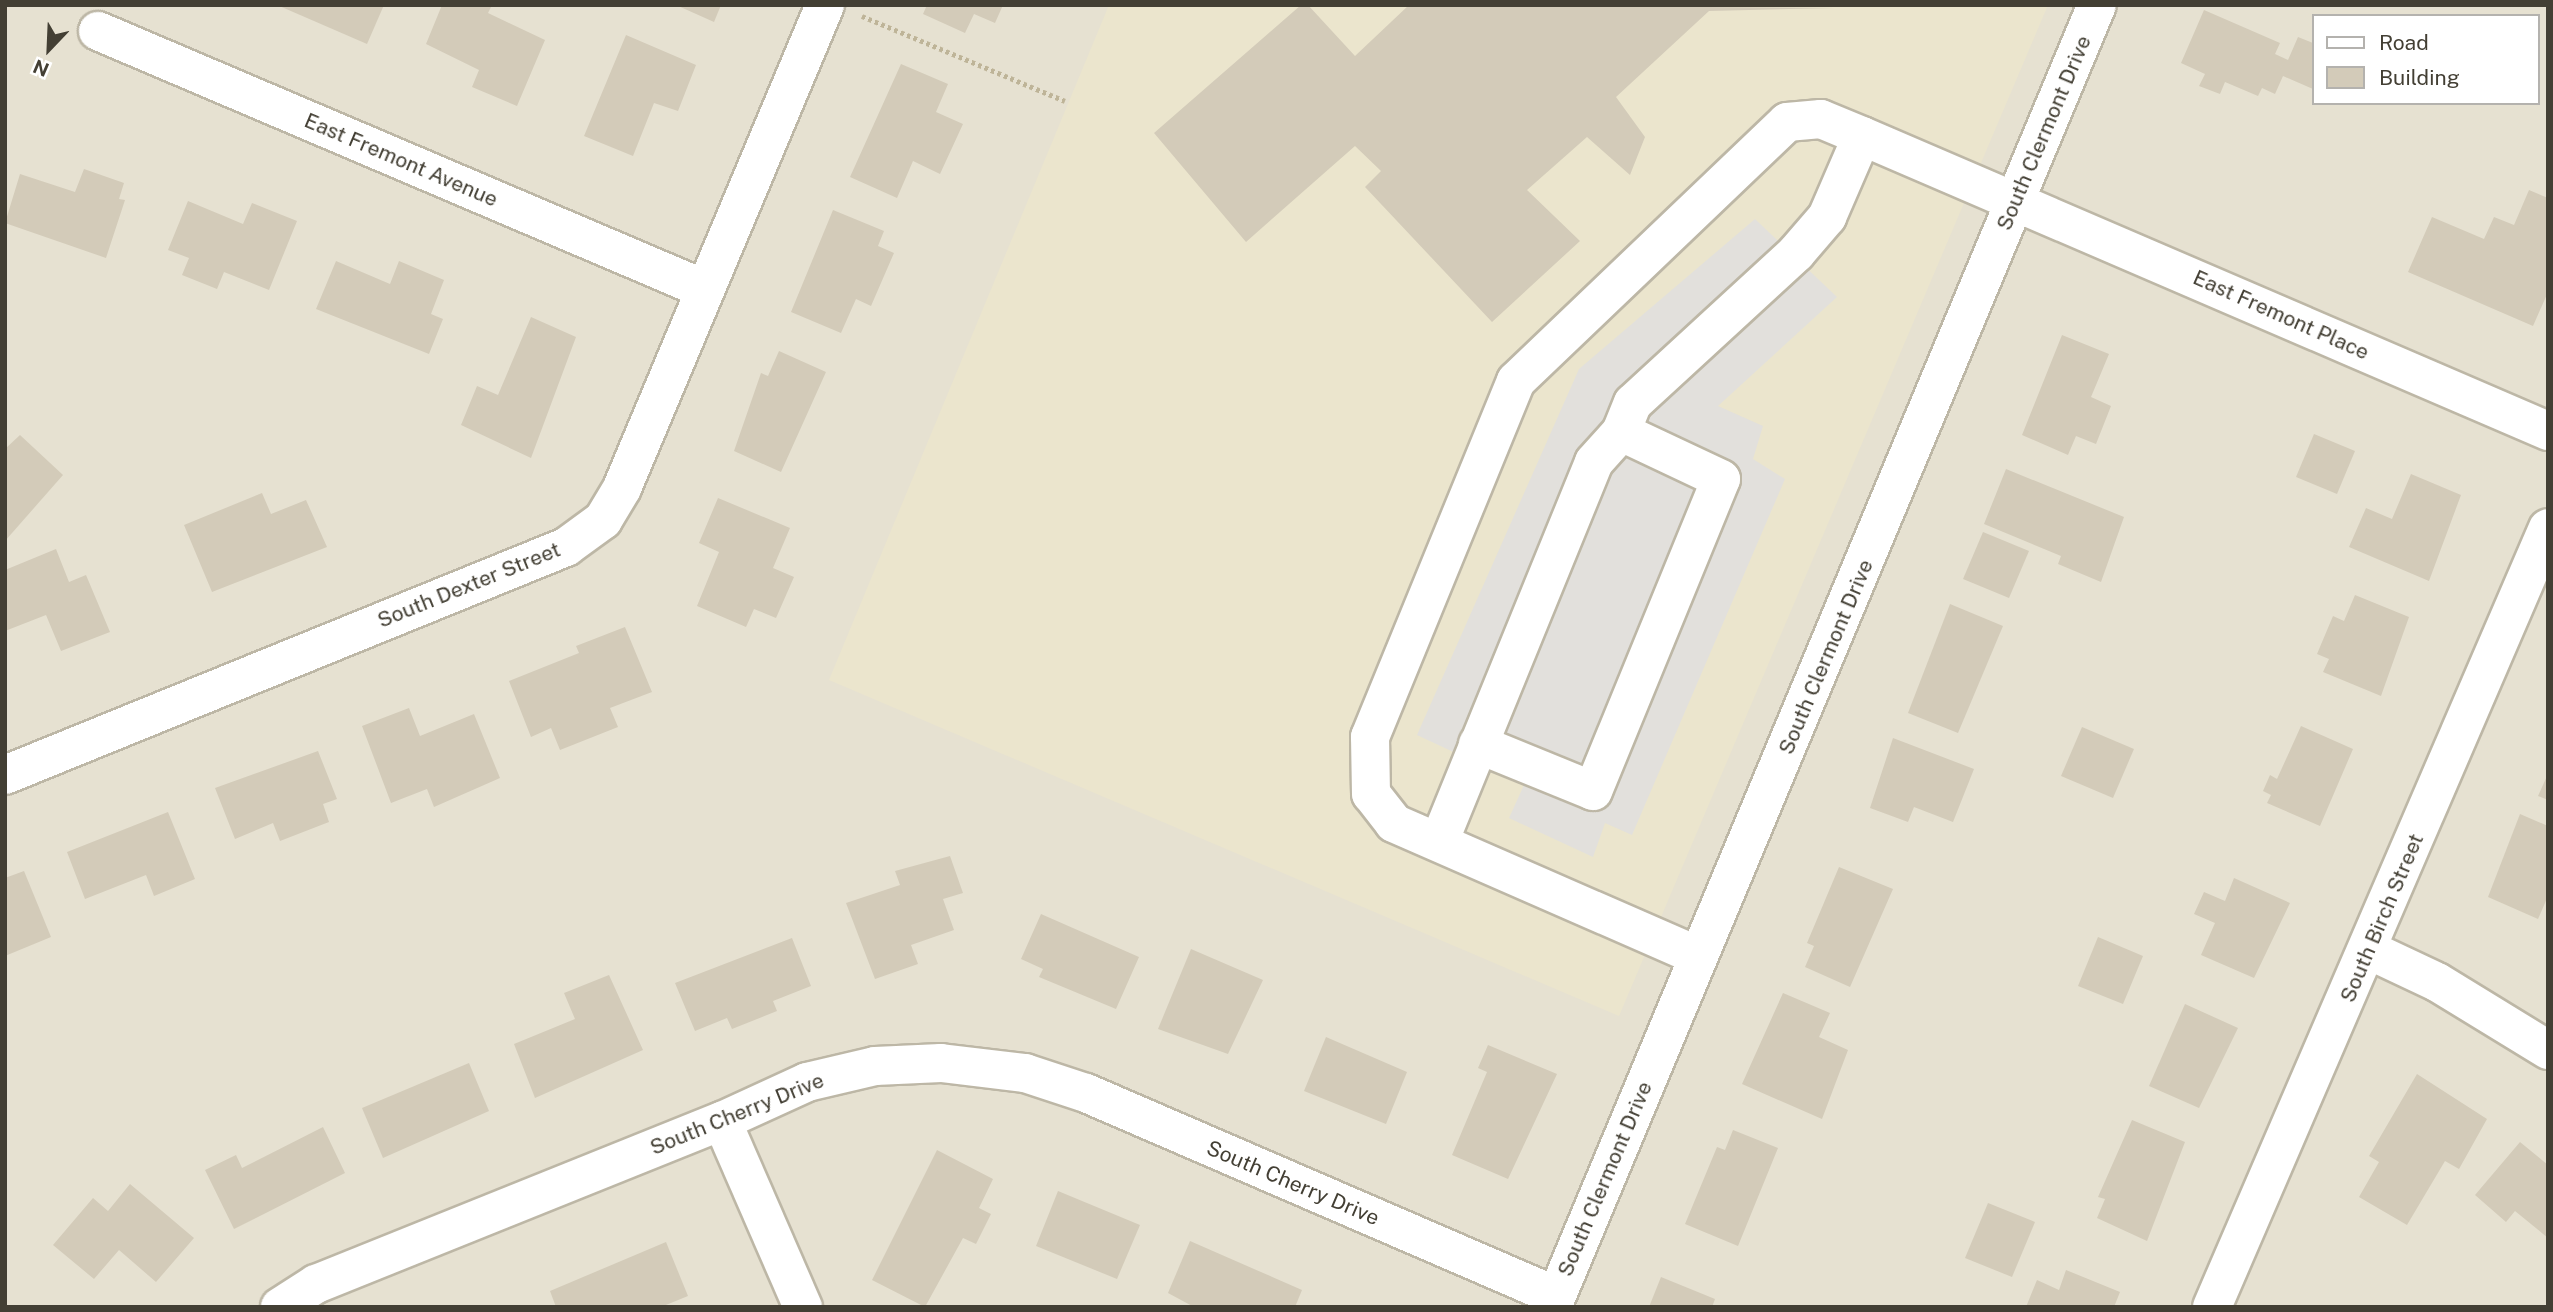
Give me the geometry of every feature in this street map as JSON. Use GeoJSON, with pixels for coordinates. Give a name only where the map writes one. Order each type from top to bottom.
{"type":"FeatureCollection","features":[{"type":"Feature","properties":{"kind":"street","name":"South Clermont Drive"},"geometry":{"type":"LineString","coordinates":[[1554,1302],[2097,5]]}},
{"type":"Feature","properties":{"kind":"street","name":"South Dexter Street"},"geometry":{"type":"LineString","coordinates":[[5,775],[575,540],[603,520],[622,488],[704,289],[837,8]]}},
{"type":"Feature","properties":{"kind":"street","name":"East Fremont Avenue"},"geometry":{"type":"LineString","coordinates":[[98,31],[704,289]]}},
{"type":"Feature","properties":{"kind":"street","name":"East Fremont Place"},"geometry":{"type":"LineString","coordinates":[[1698,956],[1394,823],[1371,794],[1370,737],[1516,381],[1787,122],[1821,120],[1862,136],[2015,199],[2548,431]]}},
{"type":"Feature","properties":{"kind":"street"},"geometry":{"type":"LineString","coordinates":[[1439,842],[1594,462],[1620,432],[1633,403],[1796,253],[1827,217],[1862,136]]}},
{"type":"Feature","properties":{"kind":"street"},"geometry":{"type":"LineString","coordinates":[[1478,744],[1593,791],[1721,479],[1620,432]]}},
{"type":"Feature","properties":{"kind":"street","name":"South Birch Street"},"geometry":{"type":"LineString","coordinates":[[2212,1307],[2369,950],[2548,528]]}},
{"type":"Feature","properties":{"kind":"street"},"geometry":{"type":"LineString","coordinates":[[2369,950],[2437,982],[2548,1050]]}},
{"type":"Feature","properties":{"kind":"street","name":"South Cherry Drive"},"geometry":{"type":"LineString","coordinates":[[281,1307],[316,1284],[722,1121],[807,1082],[876,1066],[941,1063],[1026,1073],[1086,1093],[1554,1302]]}},
{"type":"Feature","properties":{"kind":"street"},"geometry":{"type":"LineString","coordinates":[[722,1121],[803,1307]]}},
{"type":"Feature","properties":{"kind":"path"},"geometry":{"type":"LineString","coordinates":[[837,8],[1065,101]]}},
{"type":"Feature","properties":{"kind":"shaded area"},"geometry":{"type":"Polygon","coordinates":[[[5,5],[2548,5],[2548,1307],[5,1307],[5,5]]]}},
{"type":"Feature","properties":{"kind":"shaded area"},"geometry":{"type":"Polygon","coordinates":[[[1109,5],[2048,5],[1619,1016],[829,680],[1109,5]]]}},
{"type":"Feature","properties":{"kind":"shaded area"},"geometry":{"type":"Polygon","coordinates":[[[1755,219],[1837,297],[1718,406],[1763,426],[1753,459],[1785,479],[1632,835],[1605,823],[1593,857],[1509,818],[1524,785],[1417,735],[1579,369],[1755,219]]]}},
{"type":"Feature","properties":{"kind":"building"},"geometry":{"type":"Polygon","coordinates":[[[277,5],[384,5],[367,44],[277,5]]]}},
{"type":"Feature","properties":{"kind":"building"},"geometry":{"type":"Polygon","coordinates":[[[442,5],[492,5],[488,13],[545,40],[517,106],[472,87],[479,70],[426,44],[442,5]]]}},
{"type":"Feature","properties":{"kind":"building"},"geometry":{"type":"Polygon","coordinates":[[[676,5],[721,5],[714,22],[676,5]]]}},
{"type":"Feature","properties":{"kind":"building"},"geometry":{"type":"Polygon","coordinates":[[[927,5],[1003,5],[995,23],[974,14],[965,33],[923,14],[927,5]]]}},
{"type":"Feature","properties":{"kind":"building"},"geometry":{"type":"Polygon","coordinates":[[[1301,5],[1308,5],[1355,56],[1409,5],[1835,8],[1709,11],[1616,97],[1645,137],[1630,175],[1587,137],[1527,190],[1580,241],[1492,322],[1365,187],[1381,171],[1355,146],[1246,242],[1154,133],[1301,5]]]}},
{"type":"Feature","properties":{"kind":"building"},"geometry":{"type":"Polygon","coordinates":[[[2204,10],[2280,43],[2275,54],[2288,60],[2298,37],[2312,43],[2312,89],[2283,76],[2275,94],[2262,88],[2258,96],[2225,82],[2220,94],[2199,86],[2205,74],[2181,63],[2204,10]]]}},
{"type":"Feature","properties":{"kind":"building"},"geometry":{"type":"Polygon","coordinates":[[[626,35],[696,65],[678,111],[654,103],[633,156],[584,136],[626,35]]]}},
{"type":"Feature","properties":{"kind":"building"},"geometry":{"type":"Polygon","coordinates":[[[901,64],[948,84],[936,112],[963,124],[940,174],[913,161],[897,198],[850,177],[901,64]]]}},
{"type":"Feature","properties":{"kind":"building"},"geometry":{"type":"Polygon","coordinates":[[[84,169],[124,183],[119,199],[125,200],[106,258],[5,223],[20,174],[75,192],[84,169]]]}},
{"type":"Feature","properties":{"kind":"building"},"geometry":{"type":"Polygon","coordinates":[[[2529,190],[2548,198],[2548,292],[2533,326],[2408,272],[2432,217],[2484,239],[2494,217],[2514,225],[2529,190]]]}},
{"type":"Feature","properties":{"kind":"building"},"geometry":{"type":"Polygon","coordinates":[[[188,201],[243,224],[252,203],[297,221],[269,290],[224,272],[217,289],[182,275],[189,258],[168,250],[188,201]]]}},
{"type":"Feature","properties":{"kind":"building"},"geometry":{"type":"Polygon","coordinates":[[[833,210],[884,231],[878,246],[894,253],[871,306],[856,299],[841,333],[791,312],[833,210]]]}},
{"type":"Feature","properties":{"kind":"building"},"geometry":{"type":"Polygon","coordinates":[[[336,261],[390,284],[399,261],[444,280],[431,314],[443,319],[429,354],[316,309],[336,261]]]}},
{"type":"Feature","properties":{"kind":"building"},"geometry":{"type":"Polygon","coordinates":[[[531,317],[576,337],[531,458],[461,425],[477,386],[498,395],[531,317]]]}},
{"type":"Feature","properties":{"kind":"building"},"geometry":{"type":"Polygon","coordinates":[[[2062,335],[2109,354],[2091,397],[2111,406],[2096,444],[2076,436],[2068,455],[2022,435],[2062,335]]]}},
{"type":"Feature","properties":{"kind":"building"},"geometry":{"type":"Polygon","coordinates":[[[779,351],[826,372],[781,472],[734,451],[761,373],[768,376],[779,351]]]}},
{"type":"Feature","properties":{"kind":"building"},"geometry":{"type":"Polygon","coordinates":[[[2314,434],[2355,451],[2337,494],[2296,477],[2314,434]]]}},
{"type":"Feature","properties":{"kind":"building"},"geometry":{"type":"Polygon","coordinates":[[[20,435],[63,475],[5,541],[5,449],[20,435]]]}},
{"type":"Feature","properties":{"kind":"building"},"geometry":{"type":"Polygon","coordinates":[[[2006,469],[2124,517],[2101,582],[2058,564],[2061,556],[1984,524],[2006,469]]]}},
{"type":"Feature","properties":{"kind":"building"},"geometry":{"type":"Polygon","coordinates":[[[2411,474],[2461,495],[2429,581],[2349,547],[2366,508],[2392,519],[2411,474]]]}},
{"type":"Feature","properties":{"kind":"building"},"geometry":{"type":"Polygon","coordinates":[[[262,493],[271,514],[306,500],[327,547],[212,592],[184,525],[262,493]]]}},
{"type":"Feature","properties":{"kind":"building"},"geometry":{"type":"Polygon","coordinates":[[[718,498],[790,528],[773,568],[794,577],[776,618],[754,609],[746,627],[697,606],[719,552],[699,543],[718,498]]]}},
{"type":"Feature","properties":{"kind":"building"},"geometry":{"type":"Polygon","coordinates":[[[1983,532],[2029,551],[2009,598],[1963,579],[1983,532]]]}},
{"type":"Feature","properties":{"kind":"building"},"geometry":{"type":"Polygon","coordinates":[[[56,549],[69,582],[86,575],[110,632],[61,651],[46,615],[5,631],[5,570],[56,549]]]}},
{"type":"Feature","properties":{"kind":"building"},"geometry":{"type":"Polygon","coordinates":[[[2355,595],[2409,617],[2381,696],[2323,672],[2329,659],[2317,654],[2333,616],[2344,621],[2355,595]]]}},
{"type":"Feature","properties":{"kind":"building"},"geometry":{"type":"Polygon","coordinates":[[[1950,604],[2003,626],[1958,733],[1908,713],[1950,604]]]}},
{"type":"Feature","properties":{"kind":"building"},"geometry":{"type":"Polygon","coordinates":[[[625,627],[652,692],[610,708],[618,727],[560,750],[551,728],[531,737],[509,681],[579,653],[576,646],[625,627]]]}},
{"type":"Feature","properties":{"kind":"building"},"geometry":{"type":"Polygon","coordinates":[[[409,708],[420,736],[474,714],[500,778],[434,807],[427,789],[391,803],[362,726],[409,708]]]}},
{"type":"Feature","properties":{"kind":"building"},"geometry":{"type":"Polygon","coordinates":[[[2301,726],[2353,749],[2320,826],[2267,803],[2271,795],[2263,791],[2270,775],[2277,779],[2301,726]]]}},
{"type":"Feature","properties":{"kind":"building"},"geometry":{"type":"Polygon","coordinates":[[[2082,727],[2134,749],[2113,798],[2061,776],[2082,727]]]}},
{"type":"Feature","properties":{"kind":"building"},"geometry":{"type":"Polygon","coordinates":[[[1893,738],[1974,769],[1953,822],[1914,807],[1908,822],[1870,808],[1893,738]]]}},
{"type":"Feature","properties":{"kind":"building"},"geometry":{"type":"Polygon","coordinates":[[[318,751],[337,799],[323,804],[329,822],[280,841],[273,823],[235,839],[215,788],[318,751]]]}},
{"type":"Feature","properties":{"kind":"building"},"geometry":{"type":"Polygon","coordinates":[[[2548,774],[2548,800],[2538,796],[2548,774]]]}},
{"type":"Feature","properties":{"kind":"building"},"geometry":{"type":"Polygon","coordinates":[[[168,812],[195,879],[154,896],[146,875],[85,899],[67,852],[168,812]]]}},
{"type":"Feature","properties":{"kind":"building"},"geometry":{"type":"Polygon","coordinates":[[[2520,814],[2548,826],[2548,896],[2538,919],[2488,897],[2520,814]]]}},
{"type":"Feature","properties":{"kind":"building"},"geometry":{"type":"Polygon","coordinates":[[[950,856],[963,893],[943,899],[954,930],[911,945],[918,964],[875,979],[846,903],[900,885],[895,871],[950,856]]]}},
{"type":"Feature","properties":{"kind":"building"},"geometry":{"type":"Polygon","coordinates":[[[1839,867],[1893,889],[1850,987],[1805,967],[1814,946],[1807,943],[1839,867]]]}},
{"type":"Feature","properties":{"kind":"building"},"geometry":{"type":"Polygon","coordinates":[[[24,871],[51,937],[5,956],[5,878],[24,871]]]}},
{"type":"Feature","properties":{"kind":"building"},"geometry":{"type":"Polygon","coordinates":[[[2234,878],[2290,903],[2254,978],[2201,955],[2215,923],[2194,914],[2204,892],[2225,901],[2234,878]]]}},
{"type":"Feature","properties":{"kind":"building"},"geometry":{"type":"Polygon","coordinates":[[[1041,914],[1139,957],[1116,1009],[1039,977],[1043,969],[1021,959],[1041,914]]]}},
{"type":"Feature","properties":{"kind":"building"},"geometry":{"type":"Polygon","coordinates":[[[2098,937],[2143,956],[2123,1004],[2078,986],[2098,937]]]}},
{"type":"Feature","properties":{"kind":"building"},"geometry":{"type":"Polygon","coordinates":[[[792,938],[811,986],[773,1001],[777,1011],[732,1029],[727,1018],[695,1031],[675,983],[792,938]]]}},
{"type":"Feature","properties":{"kind":"building"},"geometry":{"type":"Polygon","coordinates":[[[1191,949],[1263,980],[1228,1054],[1158,1029],[1191,949]]]}},
{"type":"Feature","properties":{"kind":"building"},"geometry":{"type":"Polygon","coordinates":[[[609,975],[643,1050],[535,1098],[514,1044],[575,1019],[564,993],[609,975]]]}},
{"type":"Feature","properties":{"kind":"building"},"geometry":{"type":"Polygon","coordinates":[[[1783,993],[1830,1013],[1819,1037],[1848,1050],[1822,1119],[1742,1084],[1783,993]]]}},
{"type":"Feature","properties":{"kind":"building"},"geometry":{"type":"Polygon","coordinates":[[[2185,1004],[2238,1028],[2199,1108],[2149,1086],[2185,1004]]]}},
{"type":"Feature","properties":{"kind":"building"},"geometry":{"type":"Polygon","coordinates":[[[1326,1037],[1407,1072],[1386,1124],[1304,1091],[1326,1037]]]}},
{"type":"Feature","properties":{"kind":"building"},"geometry":{"type":"Polygon","coordinates":[[[1488,1045],[1557,1074],[1508,1179],[1452,1155],[1487,1072],[1478,1068],[1488,1045]]]}},
{"type":"Feature","properties":{"kind":"building"},"geometry":{"type":"Polygon","coordinates":[[[469,1063],[489,1111],[383,1158],[362,1108],[469,1063]]]}},
{"type":"Feature","properties":{"kind":"building"},"geometry":{"type":"Polygon","coordinates":[[[2417,1074],[2487,1119],[2459,1169],[2445,1161],[2407,1225],[2359,1197],[2379,1162],[2369,1156],[2417,1074]]]}},
{"type":"Feature","properties":{"kind":"building"},"geometry":{"type":"Polygon","coordinates":[[[2132,1120],[2185,1142],[2147,1241],[2097,1218],[2105,1199],[2098,1197],[2132,1120]]]}},
{"type":"Feature","properties":{"kind":"building"},"geometry":{"type":"Polygon","coordinates":[[[323,1127],[345,1173],[234,1229],[205,1170],[236,1155],[242,1168],[323,1127]]]}},
{"type":"Feature","properties":{"kind":"building"},"geometry":{"type":"Polygon","coordinates":[[[1733,1130],[1778,1148],[1738,1246],[1685,1224],[1717,1147],[1725,1150],[1733,1130]]]}},
{"type":"Feature","properties":{"kind":"building"},"geometry":{"type":"Polygon","coordinates":[[[2520,1142],[2548,1165],[2548,1238],[2515,1211],[2506,1222],[2475,1195],[2520,1142]]]}},
{"type":"Feature","properties":{"kind":"building"},"geometry":{"type":"Polygon","coordinates":[[[937,1150],[993,1179],[979,1208],[991,1214],[976,1244],[963,1238],[925,1307],[872,1280],[937,1150]]]}},
{"type":"Feature","properties":{"kind":"building"},"geometry":{"type":"Polygon","coordinates":[[[130,1184],[194,1238],[156,1282],[119,1250],[94,1279],[53,1245],[93,1198],[108,1211],[130,1184]]]}},
{"type":"Feature","properties":{"kind":"building"},"geometry":{"type":"Polygon","coordinates":[[[1058,1191],[1140,1225],[1117,1279],[1036,1246],[1058,1191]]]}},
{"type":"Feature","properties":{"kind":"building"},"geometry":{"type":"Polygon","coordinates":[[[1988,1203],[2035,1222],[2012,1277],[1965,1258],[1988,1203]]]}},
{"type":"Feature","properties":{"kind":"building"},"geometry":{"type":"Polygon","coordinates":[[[1190,1241],[1302,1290],[1295,1307],[1194,1307],[1168,1293],[1190,1241]]]}},
{"type":"Feature","properties":{"kind":"building"},"geometry":{"type":"Polygon","coordinates":[[[666,1242],[688,1296],[661,1307],[556,1307],[550,1291],[666,1242]]]}},
{"type":"Feature","properties":{"kind":"building"},"geometry":{"type":"Polygon","coordinates":[[[2066,1270],[2120,1292],[2114,1307],[2026,1307],[2037,1280],[2059,1290],[2066,1270]]]}},
{"type":"Feature","properties":{"kind":"building"},"geometry":{"type":"Polygon","coordinates":[[[1661,1277],[1715,1299],[1712,1307],[1649,1307],[1661,1277]]]}}]}
